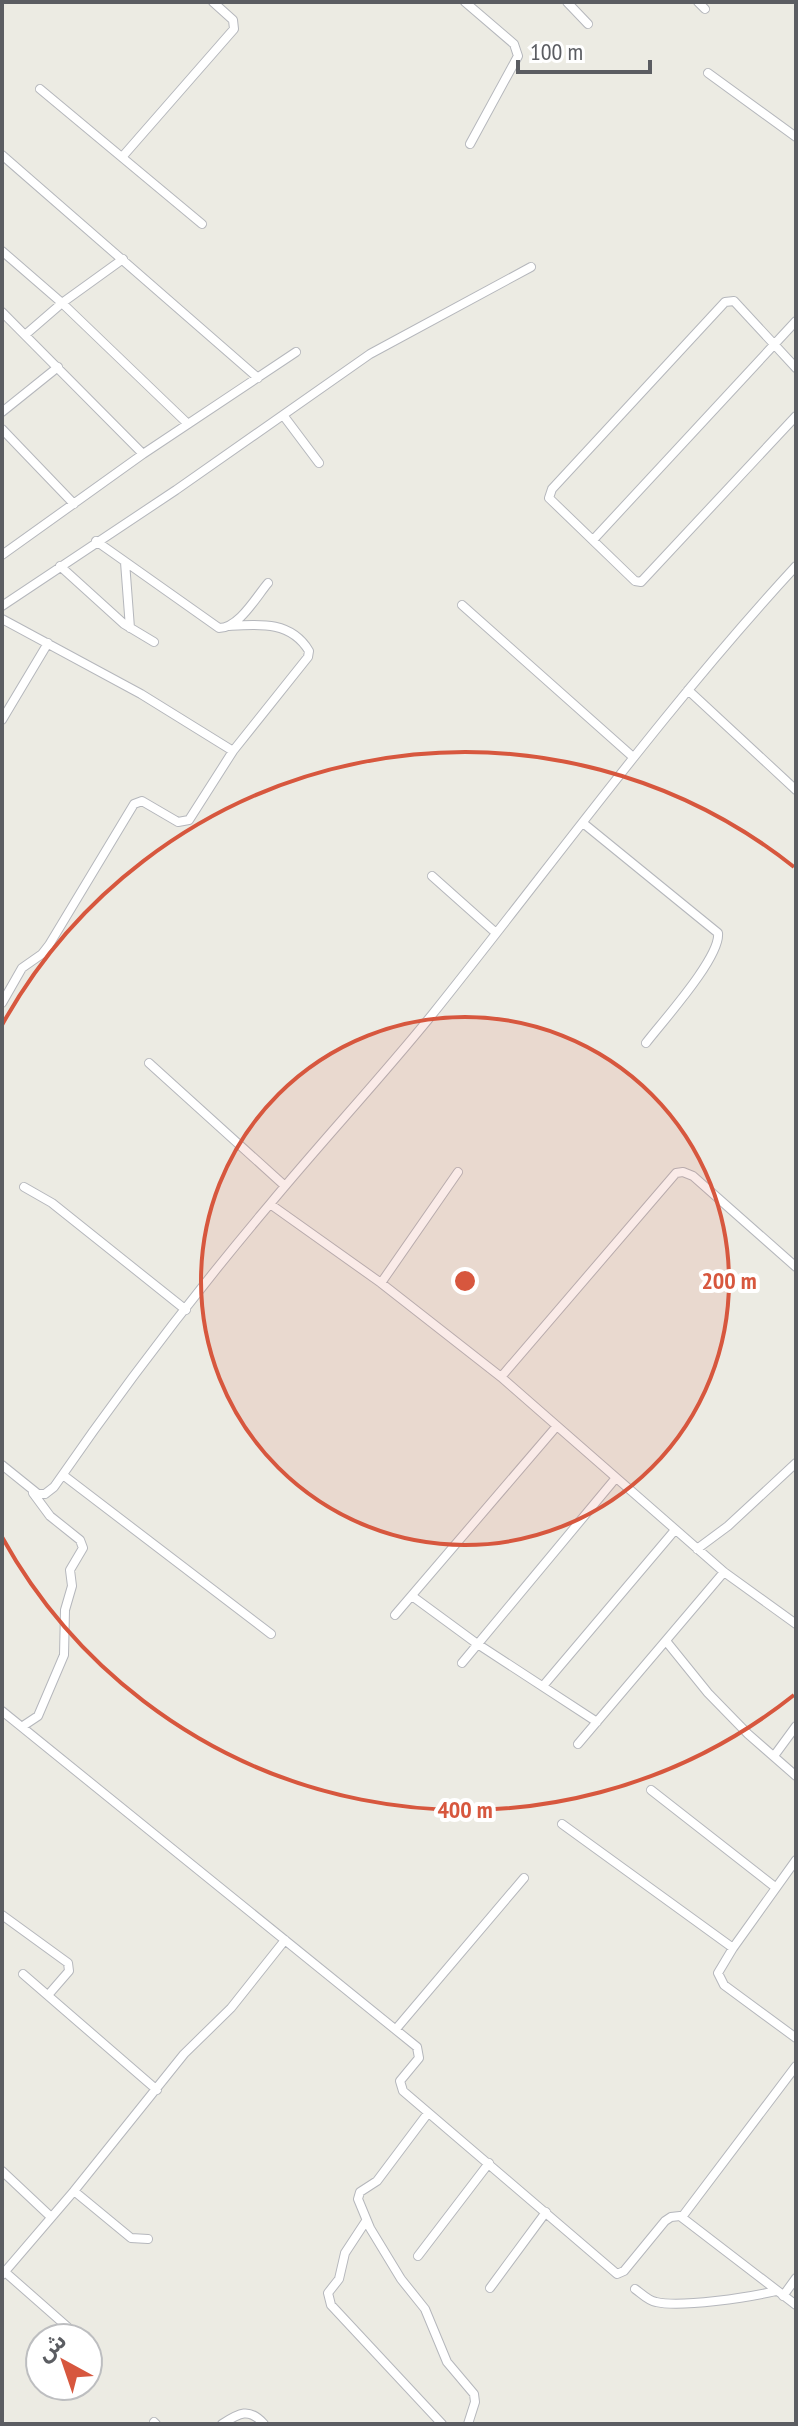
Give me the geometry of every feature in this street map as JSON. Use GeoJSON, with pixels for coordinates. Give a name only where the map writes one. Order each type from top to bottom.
{"type":"FeatureCollection","features":[{"type":"Feature","properties":{"kind":"street"},"geometry":{"type":"LineString","coordinates":[[123,156],[234,29],[226,6],[213,2]]}},
{"type":"Feature","properties":{"kind":"street"},"geometry":{"type":"LineString","coordinates":[[465,2],[514,44],[518,56],[470,144]]}},
{"type":"Feature","properties":{"kind":"street"},"geometry":{"type":"LineString","coordinates":[[567,2],[588,24]]}},
{"type":"Feature","properties":{"kind":"street"},"geometry":{"type":"LineString","coordinates":[[708,73],[796,137]]}},
{"type":"Feature","properties":{"kind":"street"},"geometry":{"type":"LineString","coordinates":[[40,89],[202,224]]}},
{"type":"Feature","properties":{"kind":"street"},"geometry":{"type":"LineString","coordinates":[[2,155],[258,378]]}},
{"type":"Feature","properties":{"kind":"street"},"geometry":{"type":"LineString","coordinates":[[2,251],[62,303],[188,424]]}},
{"type":"Feature","properties":{"kind":"street"},"geometry":{"type":"LineString","coordinates":[[25,335],[62,303],[123,259]]}},
{"type":"Feature","properties":{"kind":"street"},"geometry":{"type":"LineString","coordinates":[[2,606],[370,354],[531,267]]}},
{"type":"Feature","properties":{"kind":"street"},"geometry":{"type":"LineString","coordinates":[[796,368],[734,301],[725,302],[549,494],[549,498],[635,581],[641,582],[796,416]]}},
{"type":"Feature","properties":{"kind":"street"},"geometry":{"type":"LineString","coordinates":[[2,312],[143,454]]}},
{"type":"Feature","properties":{"kind":"street"},"geometry":{"type":"LineString","coordinates":[[593,540],[796,321]]}},
{"type":"Feature","properties":{"kind":"street"},"geometry":{"type":"LineString","coordinates":[[2,555],[143,454],[296,352]]}},
{"type":"Feature","properties":{"kind":"street"},"geometry":{"type":"LineString","coordinates":[[2,412],[58,367]]}},
{"type":"Feature","properties":{"kind":"street"},"geometry":{"type":"LineString","coordinates":[[283,415],[319,463]]}},
{"type":"Feature","properties":{"kind":"street"},"geometry":{"type":"LineString","coordinates":[[2,429],[74,504]]}},
{"type":"Feature","properties":{"kind":"street"},"geometry":{"type":"LineString","coordinates":[[2,1003],[22,968],[49,945],[134,804],[142,801],[173,820],[186,822],[233,751],[304,664],[309,651],[298,637],[279,627],[223,628],[214,625],[96,541]]}},
{"type":"Feature","properties":{"kind":"street"},"geometry":{"type":"LineString","coordinates":[[125,562],[130,628]]}},
{"type":"Feature","properties":{"kind":"street"},"geometry":{"type":"LineString","coordinates":[[60,566],[94,599],[130,628],[154,642]]}},
{"type":"Feature","properties":{"kind":"street"},"geometry":{"type":"LineString","coordinates":[[33,1492],[50,1492],[102,1419],[270,1204],[394,1060],[688,690],[796,566]]}},
{"type":"Feature","properties":{"kind":"street"},"geometry":{"type":"LineString","coordinates":[[229,626],[268,583]]}},
{"type":"Feature","properties":{"kind":"street"},"geometry":{"type":"LineString","coordinates":[[462,605],[633,757]]}},
{"type":"Feature","properties":{"kind":"street"},"geometry":{"type":"LineString","coordinates":[[2,619],[141,694],[233,751]]}},
{"type":"Feature","properties":{"kind":"street"},"geometry":{"type":"LineString","coordinates":[[2,720],[48,643]]}},
{"type":"Feature","properties":{"kind":"street"},"geometry":{"type":"LineString","coordinates":[[688,690],[796,790]]}},
{"type":"Feature","properties":{"kind":"street"},"geometry":{"type":"LineString","coordinates":[[583,823],[718,933],[717,945],[703,970],[646,1043]]}},
{"type":"Feature","properties":{"kind":"street"},"geometry":{"type":"LineString","coordinates":[[432,876],[496,933]]}},
{"type":"Feature","properties":{"kind":"street"},"geometry":{"type":"LineString","coordinates":[[149,1063],[285,1186]]}},
{"type":"Feature","properties":{"kind":"street"},"geometry":{"type":"LineString","coordinates":[[381,1283],[458,1172]]}},
{"type":"Feature","properties":{"kind":"street"},"geometry":{"type":"LineString","coordinates":[[501,1377],[676,1173],[693,1176],[796,1267]]}},
{"type":"Feature","properties":{"kind":"street"},"geometry":{"type":"LineString","coordinates":[[24,1187],[52,1203],[186,1310]]}},
{"type":"Feature","properties":{"kind":"street"},"geometry":{"type":"LineString","coordinates":[[270,1204],[381,1283],[501,1377],[724,1572],[796,1624]]}},
{"type":"Feature","properties":{"kind":"street"},"geometry":{"type":"LineString","coordinates":[[395,1615],[556,1427]]}},
{"type":"Feature","properties":{"kind":"street"},"geometry":{"type":"LineString","coordinates":[[697,1549],[716,1537],[796,1463]]}},
{"type":"Feature","properties":{"kind":"street"},"geometry":{"type":"LineString","coordinates":[[2,1465],[33,1492],[50,1516],[76,1536],[83,1548],[70,1570],[72,1586],[65,1610],[64,1655],[38,1716],[23,1726]]}},
{"type":"Feature","properties":{"kind":"street"},"geometry":{"type":"LineString","coordinates":[[63,1475],[271,1634]]}},
{"type":"Feature","properties":{"kind":"street"},"geometry":{"type":"LineString","coordinates":[[462,1663],[615,1479]]}},
{"type":"Feature","properties":{"kind":"street"},"geometry":{"type":"LineString","coordinates":[[543,1686],[675,1530]]}},
{"type":"Feature","properties":{"kind":"street"},"geometry":{"type":"LineString","coordinates":[[578,1744],[724,1572]]}},
{"type":"Feature","properties":{"kind":"street"},"geometry":{"type":"LineString","coordinates":[[412,1596],[476,1643],[597,1722]]}},
{"type":"Feature","properties":{"kind":"street"},"geometry":{"type":"LineString","coordinates":[[666,1641],[708,1693],[796,1776]]}},
{"type":"Feature","properties":{"kind":"street"},"geometry":{"type":"LineString","coordinates":[[2,1711],[417,2047],[420,2054],[400,2081],[400,2086],[620,2274],[665,2221],[671,2217],[682,2217],[796,2305]]}},
{"type":"Feature","properties":{"kind":"street"},"geometry":{"type":"LineString","coordinates":[[774,1756],[796,1726]]}},
{"type":"Feature","properties":{"kind":"street"},"geometry":{"type":"LineString","coordinates":[[651,1790],[775,1887]]}},
{"type":"Feature","properties":{"kind":"street"},"geometry":{"type":"LineString","coordinates":[[562,1824],[733,1948]]}},
{"type":"Feature","properties":{"kind":"street"},"geometry":{"type":"LineString","coordinates":[[796,1860],[718,1973],[724,1985],[796,2038]]}},
{"type":"Feature","properties":{"kind":"street"},"geometry":{"type":"LineString","coordinates":[[788,1873],[796,1880]]}},
{"type":"Feature","properties":{"kind":"street"},"geometry":{"type":"LineString","coordinates":[[396,2029],[524,1878]]}},
{"type":"Feature","properties":{"kind":"street"},"geometry":{"type":"LineString","coordinates":[[2,1915],[68,1963],[69,1971],[49,1994]]}},
{"type":"Feature","properties":{"kind":"street"},"geometry":{"type":"LineString","coordinates":[[61,2322],[3,2273],[196,2040],[231,2008],[285,1940]]}},
{"type":"Feature","properties":{"kind":"street"},"geometry":{"type":"LineString","coordinates":[[23,1974],[157,2090]]}},
{"type":"Feature","properties":{"kind":"street"},"geometry":{"type":"LineString","coordinates":[[682,2217],[796,2066]]}},
{"type":"Feature","properties":{"kind":"street"},"geometry":{"type":"LineString","coordinates":[[428,2113],[377,2181],[358,2195],[366,2221],[401,2279],[425,2309],[447,2362],[474,2394],[475,2402],[468,2424]]}},
{"type":"Feature","properties":{"kind":"street"},"geometry":{"type":"LineString","coordinates":[[418,2256],[489,2163]]}},
{"type":"Feature","properties":{"kind":"street"},"geometry":{"type":"LineString","coordinates":[[2,2171],[51,2217]]}},
{"type":"Feature","properties":{"kind":"street"},"geometry":{"type":"LineString","coordinates":[[74,2191],[131,2238],[148,2239]]}},
{"type":"Feature","properties":{"kind":"street"},"geometry":{"type":"LineString","coordinates":[[490,2288],[546,2212]]}},
{"type":"Feature","properties":{"kind":"street"},"geometry":{"type":"LineString","coordinates":[[366,2221],[345,2253],[339,2279],[328,2293],[329,2299],[340,2315],[442,2424]]}},
{"type":"Feature","properties":{"kind":"street"},"geometry":{"type":"LineString","coordinates":[[635,2289],[652,2301],[663,2303],[749,2298],[780,2294],[796,2278]]}},
{"type":"Feature","properties":{"kind":"street"},"geometry":{"type":"LineString","coordinates":[[222,2424],[246,2411],[264,2424]]}}]}
